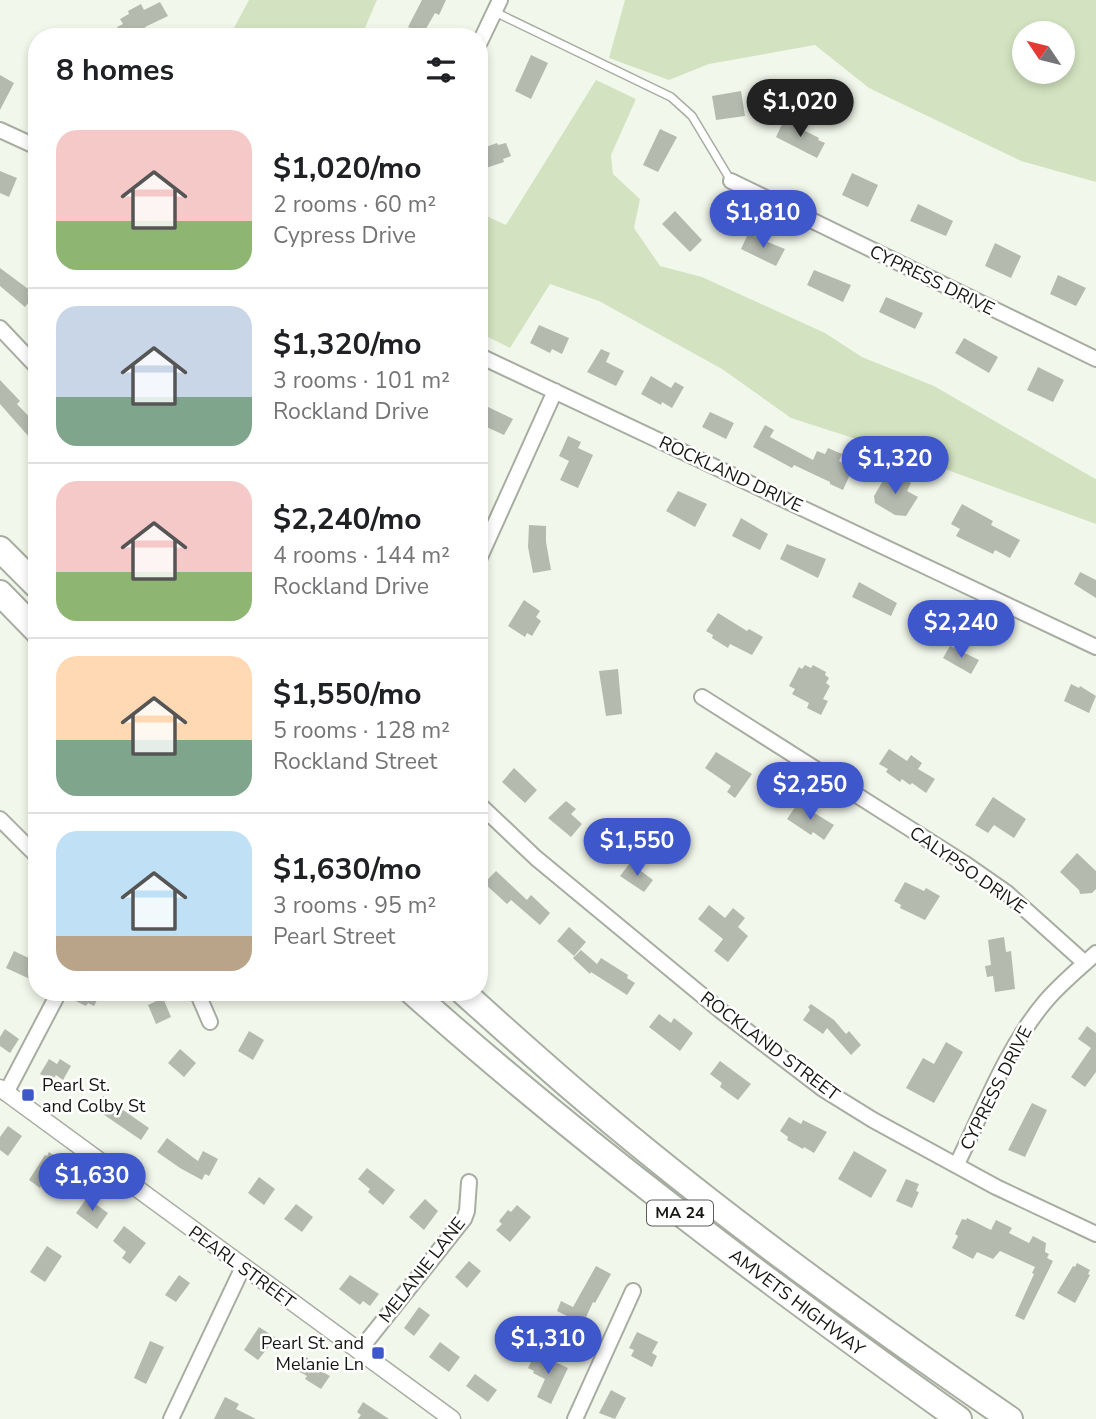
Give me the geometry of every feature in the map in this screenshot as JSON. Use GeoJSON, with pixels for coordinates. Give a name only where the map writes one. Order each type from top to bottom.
{"type":"FeatureCollection","features":[{"type":"Feature","properties":{"kind":"highway"},"geometry":{"type":"LineString","coordinates":[[0,549],[28,577]]}},
{"type":"Feature","properties":{"kind":"highway"},"geometry":{"type":"LineString","coordinates":[[0,593],[28,622]]}},
{"type":"Feature","properties":{"kind":"highway","name":"AMVETS HIGHWAY"},"geometry":{"type":"LineString","coordinates":[[423,1001],[621,1168],[767,1280],[960,1419]]}},
{"type":"Feature","properties":{"kind":"highway","name":"AMVETS HIGHWAY"},"geometry":{"type":"LineString","coordinates":[[473,1001],[591,1105],[732,1217],[857,1311],[1010,1419]]}},
{"type":"Feature","properties":{"kind":"street"},"geometry":{"type":"LineString","coordinates":[[487,28],[497,6]]}},
{"type":"Feature","properties":{"kind":"street"},"geometry":{"type":"LineString","coordinates":[[0,130],[28,143]]}},
{"type":"Feature","properties":{"kind":"street","name":"CYPRESS DRIVE"},"geometry":{"type":"LineString","coordinates":[[731,181],[1096,359]]}},
{"type":"Feature","properties":{"kind":"street"},"geometry":{"type":"LineString","coordinates":[[0,328],[28,358]]}},
{"type":"Feature","properties":{"kind":"street","name":"ROCKLAND DRIVE"},"geometry":{"type":"LineString","coordinates":[[488,360],[1096,647]]}},
{"type":"Feature","properties":{"kind":"street"},"geometry":{"type":"LineString","coordinates":[[488,539],[555,391]]}},
{"type":"Feature","properties":{"kind":"street","name":"CALYPSO DRIVE"},"geometry":{"type":"LineString","coordinates":[[702,696],[964,863],[1007,893],[1085,963]]}},
{"type":"Feature","properties":{"kind":"street","name":"ROCKLAND STREET"},"geometry":{"type":"LineString","coordinates":[[488,813],[536,858],[713,1005],[823,1089],[873,1120],[996,1187],[1096,1234]]}},
{"type":"Feature","properties":{"kind":"street"},"geometry":{"type":"LineString","coordinates":[[0,820],[28,847]]}},
{"type":"Feature","properties":{"kind":"street","name":"CYPRESS DRIVE"},"geometry":{"type":"LineString","coordinates":[[957,1164],[1018,1041],[1032,1019],[1056,989],[1096,953]]}},
{"type":"Feature","properties":{"kind":"street"},"geometry":{"type":"LineString","coordinates":[[3,1091],[54,1001]]}},
{"type":"Feature","properties":{"kind":"street"},"geometry":{"type":"LineString","coordinates":[[201,1001],[210,1022]]}},
{"type":"Feature","properties":{"kind":"street","name":"PEARL STREET"},"geometry":{"type":"LineString","coordinates":[[3,1091],[452,1419]]}},
{"type":"Feature","properties":{"kind":"street","name":"MELANIE LANE"},"geometry":{"type":"LineString","coordinates":[[359,1351],[464,1219],[469,1182]]}},
{"type":"Feature","properties":{"kind":"street"},"geometry":{"type":"LineString","coordinates":[[171,1419],[243,1267]]}},
{"type":"Feature","properties":{"kind":"street"},"geometry":{"type":"LineString","coordinates":[[575,1419],[633,1291]]}},
{"type":"Feature","properties":{"kind":"lane"},"geometry":{"type":"LineString","coordinates":[[497,6],[671,97],[691,116],[731,181]]}},
{"type":"Feature","properties":{"kind":"green space"},"geometry":{"type":"Polygon","coordinates":[[[249,0],[377,0],[365,28],[234,28],[249,0]]]}},
{"type":"Feature","properties":{"kind":"green space"},"geometry":{"type":"Polygon","coordinates":[[[625,0],[1096,0],[1096,182],[1021,161],[869,88],[815,45],[709,64],[669,80],[609,58],[625,0]]]}},
{"type":"Feature","properties":{"kind":"green space"},"geometry":{"type":"Polygon","coordinates":[[[596,80],[636,99],[611,155],[613,174],[640,199],[634,228],[660,266],[702,277],[825,333],[862,357],[934,386],[1096,479],[1096,524],[909,456],[791,418],[722,369],[599,301],[550,284],[510,348],[488,337],[488,217],[506,225],[596,80]]]}},
{"type":"Feature","properties":{"kind":"building"},"geometry":{"type":"Polygon","coordinates":[[[422,0],[446,0],[439,15],[435,13],[426,28],[408,27],[422,0]]]}},
{"type":"Feature","properties":{"kind":"building"},"geometry":{"type":"Polygon","coordinates":[[[160,2],[168,16],[146,28],[117,28],[123,24],[120,19],[129,14],[128,11],[141,4],[144,10],[160,2]]]}},
{"type":"Feature","properties":{"kind":"building"},"geometry":{"type":"Polygon","coordinates":[[[531,55],[548,63],[531,99],[515,91],[531,55]]]}},
{"type":"Feature","properties":{"kind":"building"},"geometry":{"type":"Polygon","coordinates":[[[0,75],[14,83],[0,110],[0,75]]]}},
{"type":"Feature","properties":{"kind":"building"},"geometry":{"type":"Polygon","coordinates":[[[741,91],[745,116],[716,120],[712,96],[741,91]]]}},
{"type":"Feature","properties":{"kind":"building"},"geometry":{"type":"Polygon","coordinates":[[[784,120],[825,143],[817,158],[776,137],[784,120]]]}},
{"type":"Feature","properties":{"kind":"building"},"geometry":{"type":"Polygon","coordinates":[[[660,129],[677,137],[658,172],[643,165],[660,129]]]}},
{"type":"Feature","properties":{"kind":"building"},"geometry":{"type":"Polygon","coordinates":[[[506,143],[511,156],[503,159],[504,162],[488,167],[488,146],[506,143]]]}},
{"type":"Feature","properties":{"kind":"building"},"geometry":{"type":"Polygon","coordinates":[[[0,171],[17,178],[9,197],[0,193],[0,171]]]}},
{"type":"Feature","properties":{"kind":"building"},"geometry":{"type":"Polygon","coordinates":[[[852,173],[878,185],[868,207],[842,195],[852,173]]]}},
{"type":"Feature","properties":{"kind":"building"},"geometry":{"type":"Polygon","coordinates":[[[918,204],[953,221],[946,236],[910,221],[918,204]]]}},
{"type":"Feature","properties":{"kind":"building"},"geometry":{"type":"Polygon","coordinates":[[[675,211],[702,240],[690,252],[662,224],[675,211]]]}},
{"type":"Feature","properties":{"kind":"building"},"geometry":{"type":"Polygon","coordinates":[[[748,234],[785,249],[776,266],[741,249],[748,234]]]}},
{"type":"Feature","properties":{"kind":"building"},"geometry":{"type":"Polygon","coordinates":[[[995,243],[1021,256],[1011,278],[985,266],[995,243]]]}},
{"type":"Feature","properties":{"kind":"building"},"geometry":{"type":"Polygon","coordinates":[[[0,268],[28,289],[28,303],[25,307],[0,286],[0,268]]]}},
{"type":"Feature","properties":{"kind":"building"},"geometry":{"type":"Polygon","coordinates":[[[814,270],[851,285],[843,302],[807,285],[814,270]]]}},
{"type":"Feature","properties":{"kind":"building"},"geometry":{"type":"Polygon","coordinates":[[[1058,275],[1086,288],[1076,306],[1050,294],[1058,275]]]}},
{"type":"Feature","properties":{"kind":"building"},"geometry":{"type":"Polygon","coordinates":[[[886,297],[923,313],[915,329],[879,312],[886,297]]]}},
{"type":"Feature","properties":{"kind":"building"},"geometry":{"type":"Polygon","coordinates":[[[539,325],[569,338],[562,354],[552,349],[550,353],[530,343],[539,325]]]}},
{"type":"Feature","properties":{"kind":"building"},"geometry":{"type":"Polygon","coordinates":[[[964,338],[998,357],[989,373],[955,353],[964,338]]]}},
{"type":"Feature","properties":{"kind":"building"},"geometry":{"type":"Polygon","coordinates":[[[601,349],[610,353],[606,362],[624,371],[616,386],[587,372],[601,349]]]}},
{"type":"Feature","properties":{"kind":"building"},"geometry":{"type":"Polygon","coordinates":[[[1038,367],[1064,380],[1053,402],[1027,390],[1038,367]]]}},
{"type":"Feature","properties":{"kind":"building"},"geometry":{"type":"Polygon","coordinates":[[[651,376],[671,388],[675,382],[684,387],[672,408],[641,394],[651,376]]]}},
{"type":"Feature","properties":{"kind":"building"},"geometry":{"type":"Polygon","coordinates":[[[0,380],[20,401],[17,404],[28,416],[28,436],[0,404],[0,380]]]}},
{"type":"Feature","properties":{"kind":"building"},"geometry":{"type":"Polygon","coordinates":[[[488,407],[513,419],[504,435],[488,428],[488,407]]]}},
{"type":"Feature","properties":{"kind":"building"},"geometry":{"type":"Polygon","coordinates":[[[710,412],[734,423],[726,439],[702,427],[710,412]]]}},
{"type":"Feature","properties":{"kind":"building"},"geometry":{"type":"Polygon","coordinates":[[[765,425],[774,430],[770,437],[813,460],[817,451],[825,454],[828,448],[842,454],[839,461],[853,468],[843,490],[794,465],[792,468],[753,447],[765,425]]]}},
{"type":"Feature","properties":{"kind":"building"},"geometry":{"type":"Polygon","coordinates":[[[568,436],[581,442],[578,448],[593,455],[578,488],[560,480],[569,461],[559,456],[568,436]]]}},
{"type":"Feature","properties":{"kind":"building"},"geometry":{"type":"Polygon","coordinates":[[[894,473],[911,483],[907,491],[918,497],[906,516],[895,515],[875,503],[874,496],[884,479],[889,482],[894,473]]]}},
{"type":"Feature","properties":{"kind":"building"},"geometry":{"type":"Polygon","coordinates":[[[678,491],[707,504],[695,527],[666,511],[678,491]]]}},
{"type":"Feature","properties":{"kind":"building"},"geometry":{"type":"Polygon","coordinates":[[[962,504],[993,521],[991,525],[1020,540],[1010,558],[995,550],[993,554],[956,536],[960,529],[951,524],[962,504]]]}},
{"type":"Feature","properties":{"kind":"building"},"geometry":{"type":"Polygon","coordinates":[[[741,518],[768,534],[760,550],[732,536],[741,518]]]}},
{"type":"Feature","properties":{"kind":"building"},"geometry":{"type":"Polygon","coordinates":[[[529,525],[546,526],[551,570],[533,573],[528,547],[529,525]]]}},
{"type":"Feature","properties":{"kind":"building"},"geometry":{"type":"Polygon","coordinates":[[[787,544],[826,559],[818,578],[780,559],[787,544]]]}},
{"type":"Feature","properties":{"kind":"building"},"geometry":{"type":"Polygon","coordinates":[[[1080,572],[1096,580],[1096,598],[1074,584],[1080,572]]]}},
{"type":"Feature","properties":{"kind":"building"},"geometry":{"type":"Polygon","coordinates":[[[859,582],[897,603],[891,616],[852,597],[859,582]]]}},
{"type":"Feature","properties":{"kind":"building"},"geometry":{"type":"Polygon","coordinates":[[[524,600],[540,611],[536,617],[541,621],[532,636],[527,633],[525,637],[508,626],[524,600]]]}},
{"type":"Feature","properties":{"kind":"building"},"geometry":{"type":"Polygon","coordinates":[[[718,613],[747,631],[749,629],[763,637],[752,655],[730,644],[728,648],[706,631],[718,613]]]}},
{"type":"Feature","properties":{"kind":"building"},"geometry":{"type":"Polygon","coordinates":[[[950,646],[979,660],[971,674],[943,658],[950,646]]]}},
{"type":"Feature","properties":{"kind":"building"},"geometry":{"type":"Polygon","coordinates":[[[805,665],[811,668],[813,665],[826,672],[825,675],[829,678],[826,683],[830,686],[823,699],[828,701],[821,715],[807,708],[809,703],[792,694],[795,689],[789,686],[799,667],[802,669],[805,665]]]}},
{"type":"Feature","properties":{"kind":"building"},"geometry":{"type":"Polygon","coordinates":[[[618,669],[622,714],[606,716],[599,671],[618,669]]]}},
{"type":"Feature","properties":{"kind":"building"},"geometry":{"type":"Polygon","coordinates":[[[1071,684],[1096,696],[1089,713],[1064,701],[1071,684]]]}},
{"type":"Feature","properties":{"kind":"building"},"geometry":{"type":"Polygon","coordinates":[[[889,749],[907,761],[911,755],[922,763],[918,769],[935,779],[926,793],[912,783],[910,785],[902,779],[900,782],[879,764],[889,749]]]}},
{"type":"Feature","properties":{"kind":"building"},"geometry":{"type":"Polygon","coordinates":[[[716,752],[752,774],[735,798],[727,792],[731,786],[705,768],[716,752]]]}},
{"type":"Feature","properties":{"kind":"building"},"geometry":{"type":"Polygon","coordinates":[[[514,768],[537,790],[525,803],[502,782],[514,768]]]}},
{"type":"Feature","properties":{"kind":"building"},"geometry":{"type":"Polygon","coordinates":[[[993,797],[1026,819],[1014,838],[994,825],[988,833],[975,825],[993,797]]]}},
{"type":"Feature","properties":{"kind":"building"},"geometry":{"type":"Polygon","coordinates":[[[566,801],[576,809],[571,814],[582,824],[571,837],[548,818],[566,801]]]}},
{"type":"Feature","properties":{"kind":"building"},"geometry":{"type":"Polygon","coordinates":[[[798,803],[834,825],[824,840],[787,819],[798,803]]]}},
{"type":"Feature","properties":{"kind":"building"},"geometry":{"type":"Polygon","coordinates":[[[1077,853],[1096,871],[1096,889],[1092,893],[1080,894],[1060,872],[1077,853]]]}},
{"type":"Feature","properties":{"kind":"building"},"geometry":{"type":"Polygon","coordinates":[[[630,863],[653,880],[644,892],[620,876],[630,863]]]}},
{"type":"Feature","properties":{"kind":"building"},"geometry":{"type":"Polygon","coordinates":[[[496,871],[527,900],[531,895],[550,913],[540,925],[511,900],[507,904],[488,887],[488,879],[496,871]]]}},
{"type":"Feature","properties":{"kind":"building"},"geometry":{"type":"Polygon","coordinates":[[[905,882],[924,891],[926,888],[940,896],[925,920],[900,908],[901,905],[894,901],[905,882]]]}},
{"type":"Feature","properties":{"kind":"building"},"geometry":{"type":"Polygon","coordinates":[[[709,905],[725,918],[733,908],[745,918],[738,927],[748,936],[728,962],[714,951],[723,939],[698,919],[709,905]]]}},
{"type":"Feature","properties":{"kind":"building"},"geometry":{"type":"Polygon","coordinates":[[[569,927],[586,942],[574,956],[557,941],[569,927]]]}},
{"type":"Feature","properties":{"kind":"building"},"geometry":{"type":"Polygon","coordinates":[[[1004,937],[1006,952],[1011,951],[1015,989],[995,992],[993,976],[987,977],[985,966],[991,965],[988,940],[1004,937]]]}},
{"type":"Feature","properties":{"kind":"building"},"geometry":{"type":"Polygon","coordinates":[[[581,950],[597,964],[601,958],[628,975],[627,978],[635,983],[627,995],[591,972],[590,974],[573,958],[581,950]]]}},
{"type":"Feature","properties":{"kind":"building"},"geometry":{"type":"Polygon","coordinates":[[[14,951],[28,958],[28,978],[6,968],[14,951]]]}},
{"type":"Feature","properties":{"kind":"building"},"geometry":{"type":"Polygon","coordinates":[[[75,1001],[96,1001],[94,1006],[88,1003],[86,1006],[75,1001]]]}},
{"type":"Feature","properties":{"kind":"building"},"geometry":{"type":"Polygon","coordinates":[[[164,1001],[171,1017],[156,1024],[148,1005],[164,1001]]]}},
{"type":"Feature","properties":{"kind":"building"},"geometry":{"type":"Polygon","coordinates":[[[811,1004],[834,1020],[846,1034],[849,1031],[861,1045],[851,1055],[827,1028],[823,1034],[803,1020],[811,1004]]]}},
{"type":"Feature","properties":{"kind":"building"},"geometry":{"type":"Polygon","coordinates":[[[659,1014],[671,1023],[674,1018],[693,1033],[680,1051],[649,1027],[659,1014]]]}},
{"type":"Feature","properties":{"kind":"building"},"geometry":{"type":"Polygon","coordinates":[[[1087,1026],[1096,1033],[1096,1072],[1085,1087],[1071,1077],[1091,1048],[1078,1039],[1087,1026]]]}},
{"type":"Feature","properties":{"kind":"building"},"geometry":{"type":"Polygon","coordinates":[[[5,1029],[19,1039],[10,1053],[0,1046],[0,1037],[5,1029]]]}},
{"type":"Feature","properties":{"kind":"building"},"geometry":{"type":"Polygon","coordinates":[[[249,1031],[264,1040],[253,1060],[238,1051],[249,1031]]]}},
{"type":"Feature","properties":{"kind":"building"},"geometry":{"type":"Polygon","coordinates":[[[946,1042],[963,1052],[934,1103],[906,1088],[923,1058],[934,1064],[946,1042]]]}},
{"type":"Feature","properties":{"kind":"building"},"geometry":{"type":"Polygon","coordinates":[[[180,1049],[196,1063],[184,1077],[168,1063],[180,1049]]]}},
{"type":"Feature","properties":{"kind":"building"},"geometry":{"type":"Polygon","coordinates":[[[49,1059],[57,1064],[60,1059],[71,1066],[63,1080],[56,1075],[52,1081],[40,1074],[49,1059]]]}},
{"type":"Feature","properties":{"kind":"building"},"geometry":{"type":"Polygon","coordinates":[[[720,1061],[751,1084],[738,1100],[720,1087],[722,1083],[710,1074],[720,1061]]]}},
{"type":"Feature","properties":{"kind":"building"},"geometry":{"type":"Polygon","coordinates":[[[103,1096],[149,1128],[141,1140],[94,1108],[103,1096]]]}},
{"type":"Feature","properties":{"kind":"building"},"geometry":{"type":"Polygon","coordinates":[[[1032,1103],[1047,1110],[1025,1157],[1008,1150],[1032,1103]]]}},
{"type":"Feature","properties":{"kind":"building"},"geometry":{"type":"Polygon","coordinates":[[[789,1117],[801,1124],[803,1120],[827,1132],[814,1153],[787,1140],[788,1137],[780,1131],[789,1117]]]}},
{"type":"Feature","properties":{"kind":"building"},"geometry":{"type":"Polygon","coordinates":[[[8,1126],[22,1136],[8,1156],[0,1150],[0,1137],[8,1126]]]}},
{"type":"Feature","properties":{"kind":"building"},"geometry":{"type":"Polygon","coordinates":[[[167,1138],[198,1161],[203,1151],[218,1159],[209,1176],[205,1174],[202,1180],[157,1152],[167,1138]]]}},
{"type":"Feature","properties":{"kind":"building"},"geometry":{"type":"Polygon","coordinates":[[[854,1151],[887,1170],[871,1198],[838,1179],[854,1151]]]}},
{"type":"Feature","properties":{"kind":"building"},"geometry":{"type":"Polygon","coordinates":[[[49,1152],[60,1160],[58,1163],[73,1172],[65,1185],[49,1175],[40,1188],[29,1180],[49,1152]]]}},
{"type":"Feature","properties":{"kind":"building"},"geometry":{"type":"Polygon","coordinates":[[[367,1168],[395,1190],[383,1205],[358,1179],[367,1168]]]}},
{"type":"Feature","properties":{"kind":"building"},"geometry":{"type":"Polygon","coordinates":[[[259,1177],[275,1189],[264,1205],[248,1193],[259,1177]]]}},
{"type":"Feature","properties":{"kind":"building"},"geometry":{"type":"Polygon","coordinates":[[[906,1179],[919,1184],[916,1191],[919,1192],[912,1208],[896,1201],[906,1179]]]}},
{"type":"Feature","properties":{"kind":"building"},"geometry":{"type":"Polygon","coordinates":[[[87,1198],[108,1213],[97,1229],[76,1213],[87,1198]]]}},
{"type":"Feature","properties":{"kind":"building"},"geometry":{"type":"Polygon","coordinates":[[[425,1199],[438,1211],[424,1230],[409,1217],[425,1199]]]}},
{"type":"Feature","properties":{"kind":"building"},"geometry":{"type":"Polygon","coordinates":[[[296,1204],[313,1217],[302,1232],[284,1219],[296,1204]]]}},
{"type":"Feature","properties":{"kind":"building"},"geometry":{"type":"Polygon","coordinates":[[[517,1205],[531,1217],[510,1242],[496,1230],[508,1210],[511,1212],[517,1205]]]}},
{"type":"Feature","properties":{"kind":"building"},"geometry":{"type":"Polygon","coordinates":[[[967,1218],[991,1230],[996,1220],[1012,1228],[1009,1233],[1029,1243],[1033,1236],[1046,1243],[1045,1252],[1049,1254],[1047,1258],[1053,1261],[1024,1320],[1015,1316],[1035,1267],[1000,1251],[993,1259],[977,1252],[973,1259],[952,1248],[962,1219],[967,1218]]]}},
{"type":"Feature","properties":{"kind":"building"},"geometry":{"type":"Polygon","coordinates":[[[124,1226],[146,1243],[130,1264],[122,1258],[126,1252],[113,1241],[124,1226]]]}},
{"type":"Feature","properties":{"kind":"building"},"geometry":{"type":"Polygon","coordinates":[[[47,1246],[62,1256],[45,1282],[30,1272],[47,1246]]]}},
{"type":"Feature","properties":{"kind":"building"},"geometry":{"type":"Polygon","coordinates":[[[469,1261],[481,1271],[467,1288],[455,1277],[469,1261]]]}},
{"type":"Feature","properties":{"kind":"building"},"geometry":{"type":"Polygon","coordinates":[[[1077,1263],[1090,1270],[1090,1275],[1075,1303],[1057,1293],[1077,1263]]]}},
{"type":"Feature","properties":{"kind":"building"},"geometry":{"type":"Polygon","coordinates":[[[596,1266],[611,1274],[595,1303],[593,1302],[576,1339],[560,1331],[567,1316],[557,1311],[561,1301],[573,1307],[596,1266]]]}},
{"type":"Feature","properties":{"kind":"building"},"geometry":{"type":"Polygon","coordinates":[[[179,1275],[190,1283],[176,1302],[165,1295],[179,1275]]]}},
{"type":"Feature","properties":{"kind":"building"},"geometry":{"type":"Polygon","coordinates":[[[350,1275],[379,1294],[370,1306],[363,1301],[360,1305],[339,1289],[350,1275]]]}},
{"type":"Feature","properties":{"kind":"building"},"geometry":{"type":"Polygon","coordinates":[[[419,1307],[430,1315],[414,1336],[404,1328],[419,1307]]]}},
{"type":"Feature","properties":{"kind":"building"},"geometry":{"type":"Polygon","coordinates":[[[259,1327],[276,1338],[258,1360],[244,1350],[259,1327]]]}},
{"type":"Feature","properties":{"kind":"building"},"geometry":{"type":"Polygon","coordinates":[[[637,1332],[658,1342],[652,1353],[657,1356],[652,1367],[631,1356],[634,1350],[629,1348],[637,1332]]]}},
{"type":"Feature","properties":{"kind":"building"},"geometry":{"type":"Polygon","coordinates":[[[150,1341],[164,1347],[146,1384],[134,1378],[150,1341]]]}},
{"type":"Feature","properties":{"kind":"building"},"geometry":{"type":"Polygon","coordinates":[[[440,1342],[460,1357],[449,1372],[429,1357],[440,1342]]]}},
{"type":"Feature","properties":{"kind":"building"},"geometry":{"type":"Polygon","coordinates":[[[536,1353],[568,1368],[551,1404],[537,1397],[545,1379],[528,1368],[536,1353]]]}},
{"type":"Feature","properties":{"kind":"building"},"geometry":{"type":"Polygon","coordinates":[[[306,1357],[321,1367],[319,1370],[330,1376],[321,1389],[298,1371],[306,1357]]]}},
{"type":"Feature","properties":{"kind":"building"},"geometry":{"type":"Polygon","coordinates":[[[475,1374],[497,1390],[488,1402],[466,1386],[475,1374]]]}},
{"type":"Feature","properties":{"kind":"building"},"geometry":{"type":"Polygon","coordinates":[[[611,1390],[626,1398],[615,1419],[599,1413],[611,1390]]]}},
{"type":"Feature","properties":{"kind":"building"},"geometry":{"type":"Polygon","coordinates":[[[225,1397],[239,1404],[236,1409],[256,1419],[214,1419],[225,1397]]]}},
{"type":"Feature","properties":{"kind":"building"},"geometry":{"type":"Polygon","coordinates":[[[363,1402],[389,1419],[358,1419],[361,1415],[357,1412],[363,1402]]]}},
{"type":"Feature","properties":{"kind":"place","name":"Pearl St. and Colby St"},"geometry":{"type":"Point","coordinates":[28,1095]}},
{"type":"Feature","properties":{"kind":"place","name":"Pearl St. and Melanie Ln"},"geometry":{"type":"Point","coordinates":[378,1353]}}]}
